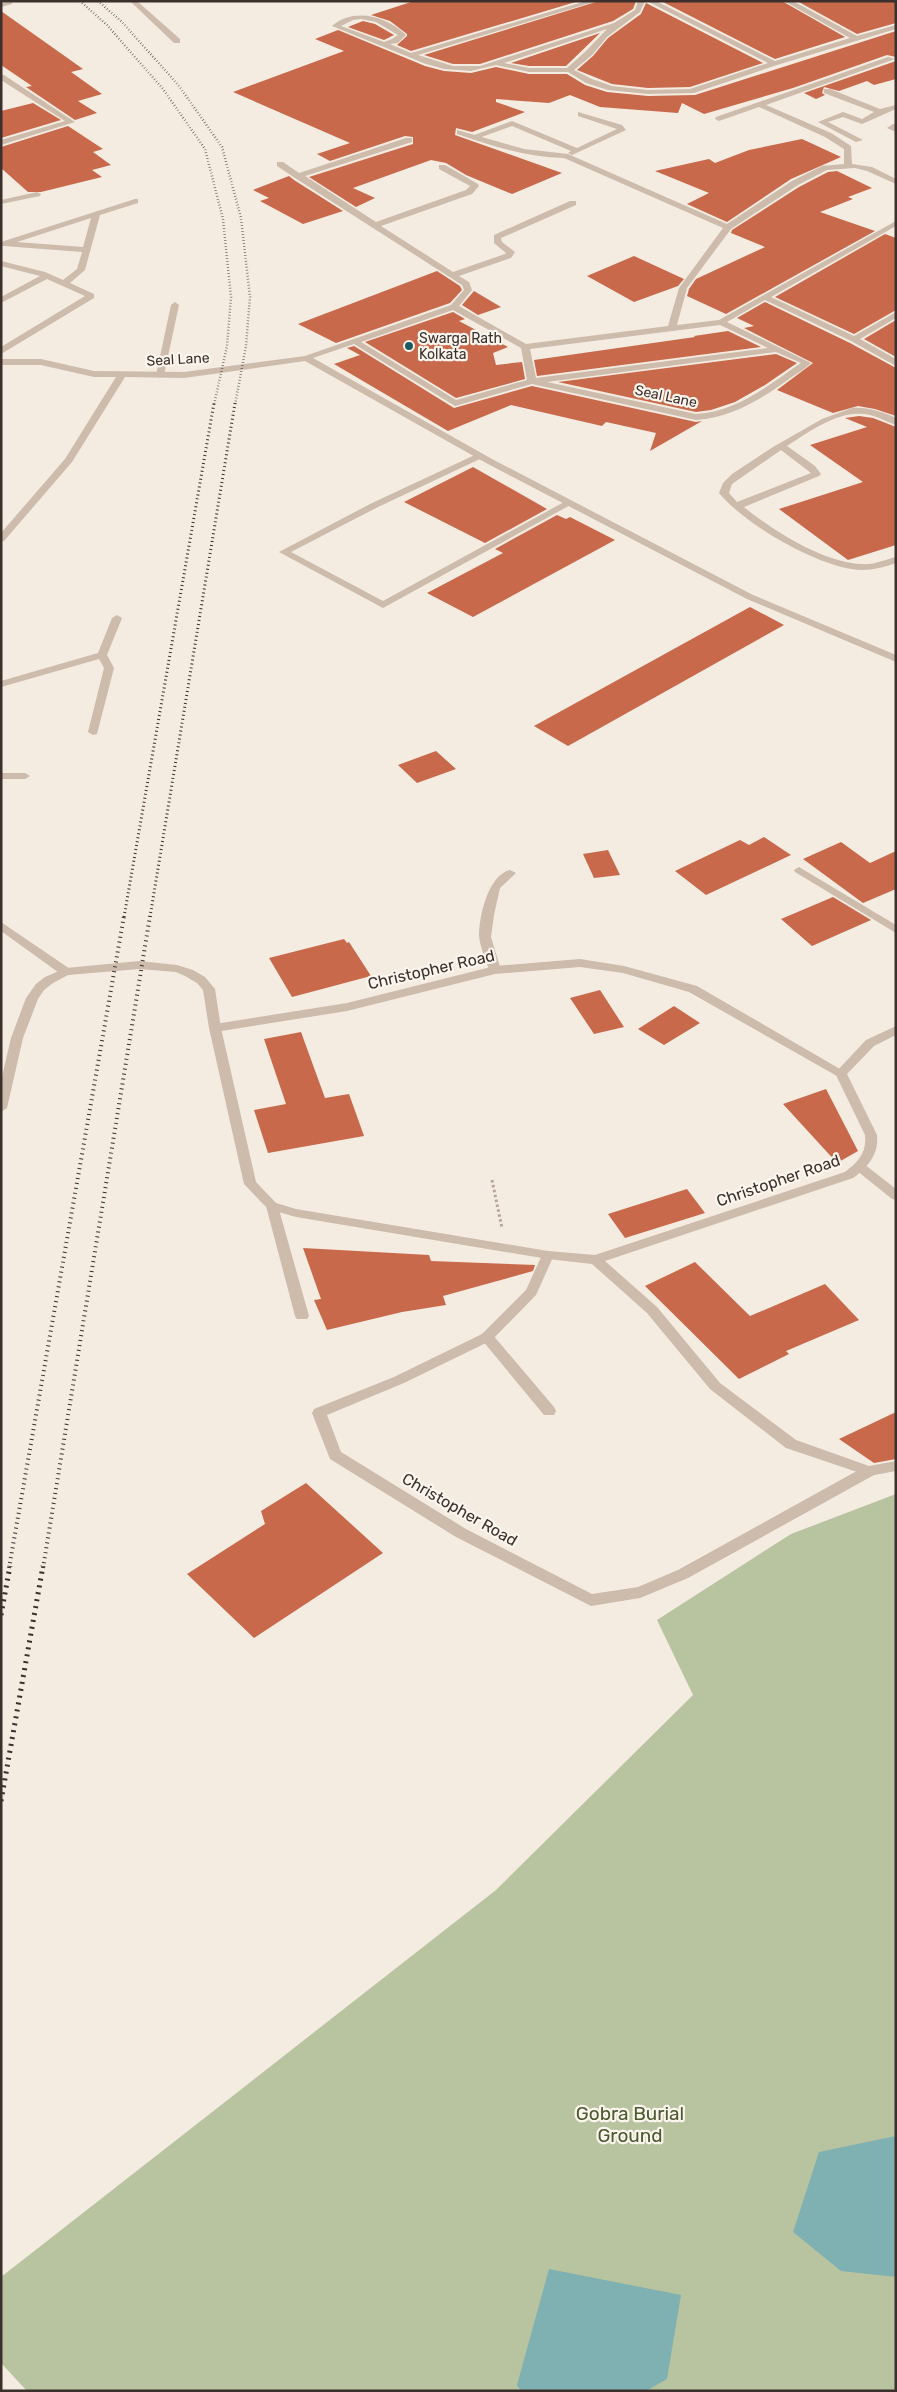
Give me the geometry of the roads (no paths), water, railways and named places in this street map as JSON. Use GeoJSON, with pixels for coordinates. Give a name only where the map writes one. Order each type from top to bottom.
{"type":"FeatureCollection","features":[{"type":"Feature","properties":{"kind":"street"},"geometry":{"type":"LineString","coordinates":[[133,1],[177,41]]}},
{"type":"Feature","properties":{"kind":"street"},"geometry":{"type":"LineString","coordinates":[[411,55],[594,1]]}},
{"type":"Feature","properties":{"kind":"street"},"geometry":{"type":"LineString","coordinates":[[569,70],[619,23],[638,11],[642,1]]}},
{"type":"Feature","properties":{"kind":"street"},"geometry":{"type":"LineString","coordinates":[[650,1],[774,63]]}},
{"type":"Feature","properties":{"kind":"street"},"geometry":{"type":"LineString","coordinates":[[787,1],[857,39]]}},
{"type":"Feature","properties":{"kind":"street"},"geometry":{"type":"LineString","coordinates":[[1,5],[10,3]]}},
{"type":"Feature","properties":{"kind":"street"},"geometry":{"type":"LineString","coordinates":[[384,44],[395,41],[402,35],[384,22],[367,17],[353,18],[336,26],[441,68],[457,69],[481,68],[499,64],[619,23]]}},
{"type":"Feature","properties":{"kind":"street"},"geometry":{"type":"LineString","coordinates":[[499,64],[529,70],[569,70],[589,81],[611,88],[648,92],[691,91],[774,63],[896,27]]}},
{"type":"Feature","properties":{"kind":"street"},"geometry":{"type":"LineString","coordinates":[[718,119],[894,57]]}},
{"type":"Feature","properties":{"kind":"street"},"geometry":{"type":"LineString","coordinates":[[1,77],[71,122],[1,143]]}},
{"type":"Feature","properties":{"kind":"street"},"geometry":{"type":"LineString","coordinates":[[827,91],[880,112]]}},
{"type":"Feature","properties":{"kind":"street"},"geometry":{"type":"LineString","coordinates":[[760,105],[828,135],[848,148],[848,166]]}},
{"type":"Feature","properties":{"kind":"street"},"geometry":{"type":"LineString","coordinates":[[858,140],[822,122],[843,114],[862,122],[880,112],[896,108]]}},
{"type":"Feature","properties":{"kind":"street"},"geometry":{"type":"LineString","coordinates":[[460,132],[520,152],[541,156],[565,156],[622,130],[619,127],[581,114]]}},
{"type":"Feature","properties":{"kind":"street"},"geometry":{"type":"LineString","coordinates":[[473,137],[512,123],[578,151]]}},
{"type":"Feature","properties":{"kind":"street"},"geometry":{"type":"LineString","coordinates":[[896,126],[891,128],[896,130]]}},
{"type":"Feature","properties":{"kind":"street"},"geometry":{"type":"LineString","coordinates":[[298,176],[409,140]]}},
{"type":"Feature","properties":{"kind":"street"},"geometry":{"type":"LineString","coordinates":[[565,156],[728,227]]}},
{"type":"Feature","properties":{"kind":"street"},"geometry":{"type":"LineString","coordinates":[[280,164],[453,275],[468,287],[465,295],[454,307],[525,346],[721,322],[896,223]]}},
{"type":"Feature","properties":{"kind":"street"},"geometry":{"type":"LineString","coordinates":[[672,328],[682,288],[728,227],[794,183],[825,168],[848,166],[869,169],[894,181]]}},
{"type":"Feature","properties":{"kind":"street"},"geometry":{"type":"LineString","coordinates":[[375,225],[469,192],[474,186],[442,167]]}},
{"type":"Feature","properties":{"kind":"street"},"geometry":{"type":"LineString","coordinates":[[1,202],[36,194]]}},
{"type":"Feature","properties":{"kind":"street"},"geometry":{"type":"LineString","coordinates":[[3,243],[135,201]]}},
{"type":"Feature","properties":{"kind":"street"},"geometry":{"type":"LineString","coordinates":[[453,275],[508,256],[511,252],[498,243],[497,237],[573,203]]}},
{"type":"Feature","properties":{"kind":"street"},"geometry":{"type":"LineString","coordinates":[[64,284],[81,270],[97,212]]}},
{"type":"Feature","properties":{"kind":"street"},"geometry":{"type":"LineString","coordinates":[[3,243],[87,250]]}},
{"type":"Feature","properties":{"kind":"street"},"geometry":{"type":"LineString","coordinates":[[1,263],[46,276],[91,296],[1,351]]}},
{"type":"Feature","properties":{"kind":"street"},"geometry":{"type":"LineString","coordinates":[[1,300],[46,276]]}},
{"type":"Feature","properties":{"kind":"street"},"geometry":{"type":"LineString","coordinates":[[764,297],[854,339],[896,363]]}},
{"type":"Feature","properties":{"kind":"street"},"geometry":{"type":"LineString","coordinates":[[160,374],[175,304]]}},
{"type":"Feature","properties":{"kind":"street","name":"Seal Lane"},"geometry":{"type":"LineString","coordinates":[[1,362],[41,362],[94,374],[184,375],[306,358],[454,307]]}},
{"type":"Feature","properties":{"kind":"street"},"geometry":{"type":"LineString","coordinates":[[854,339],[896,314]]}},
{"type":"Feature","properties":{"kind":"street","name":"Seal Lane"},"geometry":{"type":"LineString","coordinates":[[532,381],[696,417],[713,417],[742,407],[807,363],[721,322]]}},
{"type":"Feature","properties":{"kind":"street","name":"Seal Lane"},"geometry":{"type":"LineString","coordinates":[[354,341],[455,403],[532,381],[777,349]]}},
{"type":"Feature","properties":{"kind":"street"},"geometry":{"type":"LineString","coordinates":[[525,346],[532,381]]}},
{"type":"Feature","properties":{"kind":"street"},"geometry":{"type":"LineString","coordinates":[[306,358],[479,456],[750,597],[896,659]]}},
{"type":"Feature","properties":{"kind":"street"},"geometry":{"type":"LineString","coordinates":[[1,539],[69,460],[122,374]]}},
{"type":"Feature","properties":{"kind":"street"},"geometry":{"type":"LineString","coordinates":[[896,422],[868,411],[851,411],[826,419],[728,483],[724,493],[736,507],[813,555],[834,563],[857,568],[873,567],[896,560]]}},
{"type":"Feature","properties":{"kind":"street"},"geometry":{"type":"LineString","coordinates":[[736,507],[816,474],[812,468],[783,447]]}},
{"type":"Feature","properties":{"kind":"street"},"geometry":{"type":"LineString","coordinates":[[479,456],[373,506],[284,552],[383,606],[569,503]]}},
{"type":"Feature","properties":{"kind":"street"},"geometry":{"type":"LineString","coordinates":[[93,732],[108,668],[102,656],[117,618]]}},
{"type":"Feature","properties":{"kind":"street"},"geometry":{"type":"LineString","coordinates":[[1,684],[102,656]]}},
{"type":"Feature","properties":{"kind":"street"},"geometry":{"type":"LineString","coordinates":[[1,776],[25,776]]}},
{"type":"Feature","properties":{"kind":"street"},"geometry":{"type":"LineString","coordinates":[[799,870],[896,930]]}},
{"type":"Feature","properties":{"kind":"street"},"geometry":{"type":"LineString","coordinates":[[495,970],[485,937],[487,922],[495,887],[510,873]]}},
{"type":"Feature","properties":{"kind":"street"},"geometry":{"type":"LineString","coordinates":[[1,925],[66,972],[49,980],[40,987],[32,998],[18,1038],[1,1108]]}},
{"type":"Feature","properties":{"kind":"street","name":"Christopher Road"},"geometry":{"type":"LineString","coordinates":[[66,972],[139,966],[177,969],[201,980],[209,989],[215,1028],[250,1184],[272,1206],[296,1213],[548,1255],[595,1260],[666,1235],[821,1186],[849,1175],[860,1167],[868,1156],[872,1145],[871,1134],[841,1073],[693,989],[624,970],[580,964],[495,970],[348,1007],[215,1028]]}},
{"type":"Feature","properties":{"kind":"street"},"geometry":{"type":"LineString","coordinates":[[841,1073],[870,1043],[896,1030]]}},
{"type":"Feature","properties":{"kind":"street"},"geometry":{"type":"LineString","coordinates":[[860,1167],[896,1196]]}},
{"type":"Feature","properties":{"kind":"street","name":"Christopher Road"},"geometry":{"type":"LineString","coordinates":[[272,1206],[302,1316]]}},
{"type":"Feature","properties":{"kind":"street","name":"Christopher Road"},"geometry":{"type":"LineString","coordinates":[[548,1255],[532,1292],[487,1337],[400,1380],[319,1413],[335,1455],[461,1533],[591,1600],[640,1592],[683,1574],[869,1470]]}},
{"type":"Feature","properties":{"kind":"street"},"geometry":{"type":"LineString","coordinates":[[595,1260],[652,1310],[715,1386],[791,1444],[869,1470],[896,1466]]}},
{"type":"Feature","properties":{"kind":"street"},"geometry":{"type":"LineString","coordinates":[[487,1337],[549,1411]]}},
{"type":"Feature","properties":{"kind":"water"},"geometry":{"type":"Polygon","coordinates":[[[896,2136],[896,2277],[841,2271],[793,2232],[819,2152],[896,2136]]]}},
{"type":"Feature","properties":{"kind":"water"},"geometry":{"type":"Polygon","coordinates":[[[549,2269],[681,2295],[667,2379],[646,2391],[521,2391],[517,2385],[549,2269]]]}},
{"type":"Feature","properties":{"kind":"railway"},"geometry":{"type":"LineString","coordinates":[[80,1],[107,25],[163,89],[205,149],[223,219],[231,297],[227,346],[214,405]]}},
{"type":"Feature","properties":{"kind":"railway"},"geometry":{"type":"LineString","coordinates":[[98,1],[122,22],[179,86],[222,147],[241,218],[250,297],[246,346],[235,405]]}},
{"type":"Feature","properties":{"kind":"railway"},"geometry":{"type":"LineString","coordinates":[[124,917],[214,403]]}},
{"type":"Feature","properties":{"kind":"railway"},"geometry":{"type":"LineString","coordinates":[[150,917],[235,403]]}},
{"type":"Feature","properties":{"kind":"railway"},"geometry":{"type":"LineString","coordinates":[[9,1568],[124,916]]}},
{"type":"Feature","properties":{"kind":"railway"},"geometry":{"type":"LineString","coordinates":[[43,1568],[150,916]]}},
{"type":"Feature","properties":{"kind":"railway"},"geometry":{"type":"LineString","coordinates":[[1,1615],[10,1566]]}},
{"type":"Feature","properties":{"kind":"railway"},"geometry":{"type":"LineString","coordinates":[[1,1801],[43,1566]]}},
{"type":"Feature","properties":{"kind":"place","name":"Swarga Rath Kolkata"},"geometry":{"type":"Point","coordinates":[409,346]}},
{"type":"Feature","properties":{"kind":"park label","name":"Gobra Burial Ground"},"geometry":{"type":"Point","coordinates":[630,2124]}}]}
